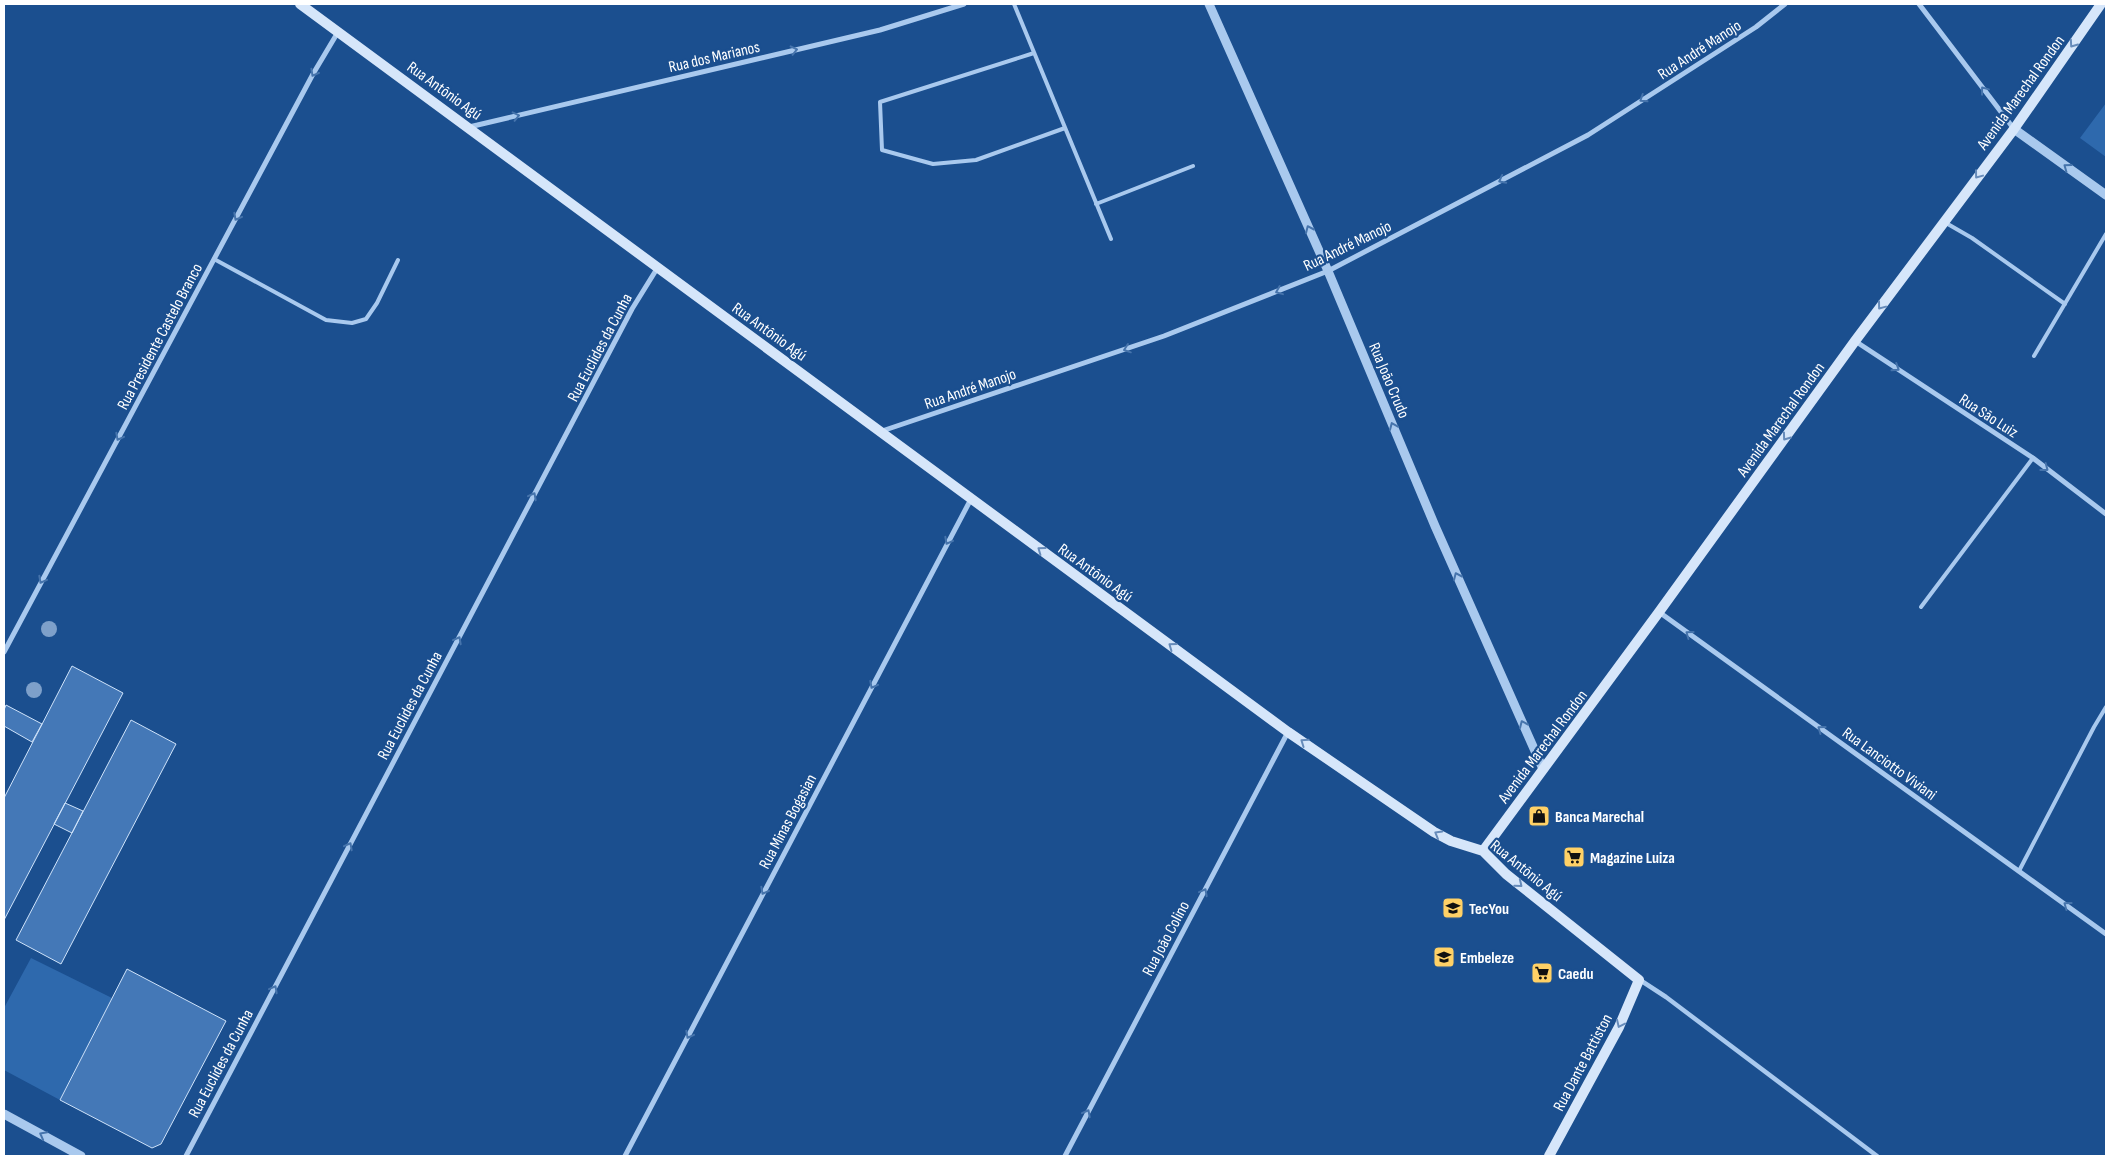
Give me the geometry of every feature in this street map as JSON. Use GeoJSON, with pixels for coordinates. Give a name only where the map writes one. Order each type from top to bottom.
{"type":"FeatureCollection","features":[{"type":"Feature","properties":{"kind":"main road","name":"Rua Antônio Agú"},"geometry":{"type":"LineString","coordinates":[[300,4],[1288,732],[1434,832],[1451,841],[1483,851],[1506,874],[1639,980]]}},
{"type":"Feature","properties":{"kind":"main road","name":"Avenida Marechal Rondon"},"geometry":{"type":"LineString","coordinates":[[1483,851],[1855,341],[2014,128],[2102,4]]}},
{"type":"Feature","properties":{"kind":"main road","name":"Rua Dante Battiston"},"geometry":{"type":"LineString","coordinates":[[1549,1156],[1619,1027],[1639,980]]}},
{"type":"Feature","properties":{"kind":"street","name":"Rua dos Marianos"},"geometry":{"type":"LineString","coordinates":[[469,127],[880,30],[964,4]]}},
{"type":"Feature","properties":{"kind":"street","name":"Rua João Crudo"},"geometry":{"type":"LineString","coordinates":[[1209,4],[1328,271],[1436,526],[1543,769]]}},
{"type":"Feature","properties":{"kind":"street","name":"Rua André Manojo"},"geometry":{"type":"LineString","coordinates":[[882,431],[1164,336],[1328,271],[1588,135],[1756,27],[1785,4]]}},
{"type":"Feature","properties":{"kind":"street"},"geometry":{"type":"LineString","coordinates":[[1919,4],[2014,128],[2106,195]]}},
{"type":"Feature","properties":{"kind":"street","name":"Rua Presidente Castelo Branco"},"geometry":{"type":"LineString","coordinates":[[4,652],[313,74],[338,31]]}},
{"type":"Feature","properties":{"kind":"street","name":"Rua Euclides da Cunha"},"geometry":{"type":"LineString","coordinates":[[186,1156],[632,309],[658,267]]}},
{"type":"Feature","properties":{"kind":"street","name":"Rua São Luiz"},"geometry":{"type":"LineString","coordinates":[[1855,341],[2032,458],[2106,514]]}},
{"type":"Feature","properties":{"kind":"street","name":"Rua Minas Bogasian"},"geometry":{"type":"LineString","coordinates":[[625,1156],[971,498]]}},
{"type":"Feature","properties":{"kind":"street","name":"Rua Lanciotto Viviani"},"geometry":{"type":"LineString","coordinates":[[1659,612],[2106,934]]}},
{"type":"Feature","properties":{"kind":"street","name":"Rua João Colino"},"geometry":{"type":"LineString","coordinates":[[1064,1156],[1288,732]]}},
{"type":"Feature","properties":{"kind":"street","name":"Rua Antônio Agú"},"geometry":{"type":"LineString","coordinates":[[1639,980],[1666,996],[1877,1156]]}},
{"type":"Feature","properties":{"kind":"street"},"geometry":{"type":"LineString","coordinates":[[4,1114],[81,1156]]}},
{"type":"Feature","properties":{"kind":"lane"},"geometry":{"type":"LineString","coordinates":[[1014,4],[1111,238]]}},
{"type":"Feature","properties":{"kind":"lane"},"geometry":{"type":"LineString","coordinates":[[1034,53],[880,102],[882,150],[933,164],[976,160],[1065,128]]}},
{"type":"Feature","properties":{"kind":"lane"},"geometry":{"type":"LineString","coordinates":[[1096,204],[1193,166]]}},
{"type":"Feature","properties":{"kind":"lane"},"geometry":{"type":"LineString","coordinates":[[1944,222],[1972,238],[2065,304]]}},
{"type":"Feature","properties":{"kind":"lane"},"geometry":{"type":"LineString","coordinates":[[2034,356],[2106,234]]}},
{"type":"Feature","properties":{"kind":"lane"},"geometry":{"type":"LineString","coordinates":[[214,259],[326,320],[352,323],[366,319],[377,303],[398,260]]}},
{"type":"Feature","properties":{"kind":"lane"},"geometry":{"type":"LineString","coordinates":[[1921,607],[2032,458]]}},
{"type":"Feature","properties":{"kind":"lane"},"geometry":{"type":"LineString","coordinates":[[2019,871],[2106,707]]}},
{"type":"Feature","properties":{"kind":"shaded area"},"geometry":{"type":"Polygon","coordinates":[[[2106,103],[2106,157],[2080,138],[2106,103]]]}},
{"type":"Feature","properties":{"kind":"shaded area"},"geometry":{"type":"Polygon","coordinates":[[[31,958],[112,998],[60,1100],[4,1070],[4,1008],[31,958]]]}},
{"type":"Feature","properties":{"kind":"building"},"geometry":{"type":"Polygon","coordinates":[[[72,666],[123,693],[4,920],[4,798],[72,666]]]}},
{"type":"Feature","properties":{"kind":"building"},"geometry":{"type":"Polygon","coordinates":[[[6,705],[42,724],[32,742],[4,726],[4,710],[6,705]]]}},
{"type":"Feature","properties":{"kind":"building"},"geometry":{"type":"Polygon","coordinates":[[[131,720],[176,744],[61,964],[16,940],[131,720]]]}},
{"type":"Feature","properties":{"kind":"building"},"geometry":{"type":"Polygon","coordinates":[[[65,803],[83,811],[72,833],[54,824],[65,803]]]}},
{"type":"Feature","properties":{"kind":"building"},"geometry":{"type":"Polygon","coordinates":[[[127,969],[226,1021],[161,1144],[152,1148],[60,1100],[127,969]]]}},
{"type":"Feature","properties":{"kind":"place","name":"Banca Marechal"},"geometry":{"type":"Point","coordinates":[1539,816]}},
{"type":"Feature","properties":{"kind":"place","name":"Magazine Luiza"},"geometry":{"type":"Point","coordinates":[1574,857]}},
{"type":"Feature","properties":{"kind":"place","name":"TecYou"},"geometry":{"type":"Point","coordinates":[1453,908]}},
{"type":"Feature","properties":{"kind":"place","name":"Embeleze"},"geometry":{"type":"Point","coordinates":[1444,957]}},
{"type":"Feature","properties":{"kind":"place","name":"Caedu"},"geometry":{"type":"Point","coordinates":[1542,973]}}]}
